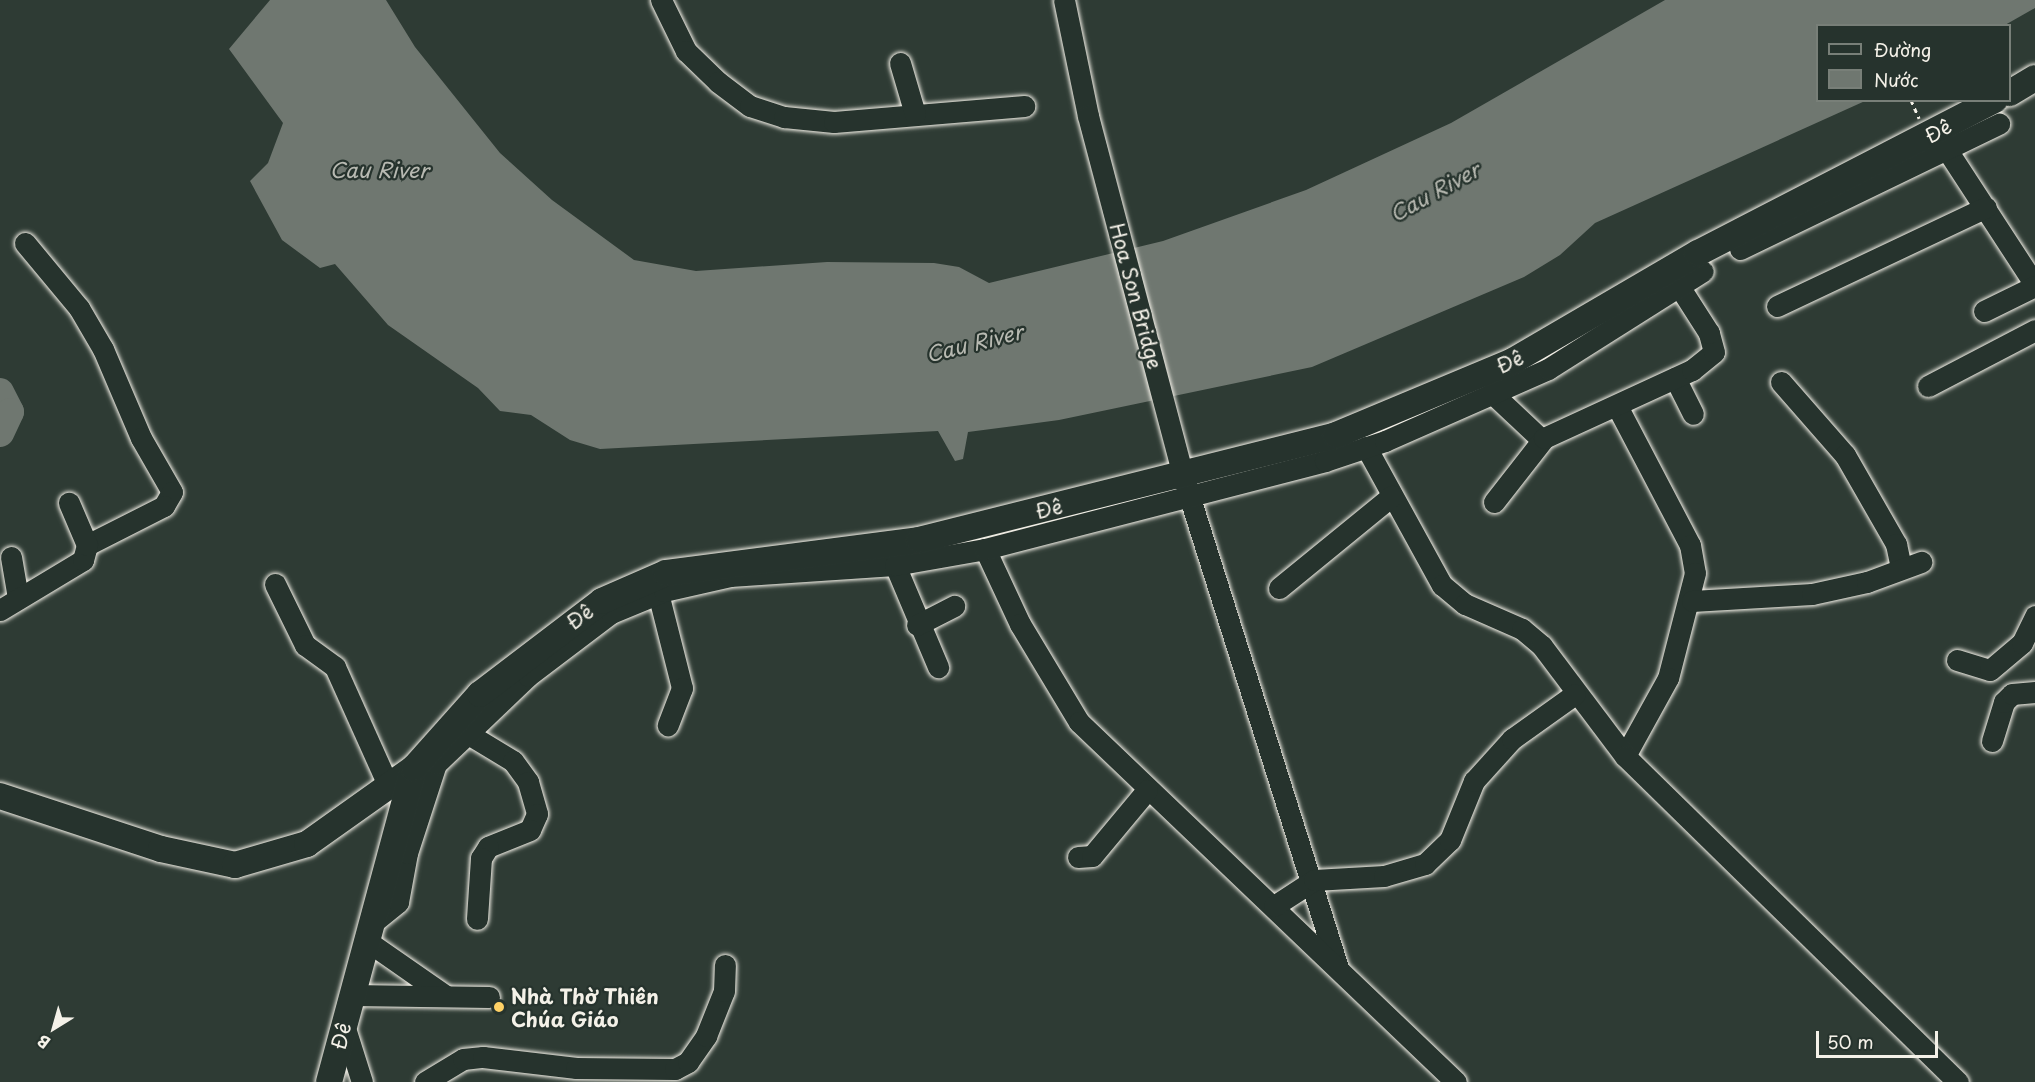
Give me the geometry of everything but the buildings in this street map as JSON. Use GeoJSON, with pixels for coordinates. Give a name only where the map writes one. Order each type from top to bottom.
{"type":"FeatureCollection","features":[{"type":"Feature","properties":{"kind":"main road"},"geometry":{"type":"LineString","coordinates":[[2011,92],[2035,78]]}},
{"type":"Feature","properties":{"kind":"main road","name":"Đê"},"geometry":{"type":"LineString","coordinates":[[329,1082],[414,768],[480,694],[581,615],[625,588],[666,573],[734,561],[919,540],[1187,486],[1336,435],[1513,361],[1698,253],[1997,112]]}},
{"type":"Feature","properties":{"kind":"main road"},"geometry":{"type":"LineString","coordinates":[[0,796],[161,849],[235,865],[307,844],[414,768]]}},
{"type":"Feature","properties":{"kind":"street"},"geometry":{"type":"LineString","coordinates":[[661,0],[686,51],[750,106],[834,122],[1024,105]]}},
{"type":"Feature","properties":{"kind":"street","name":"Hoa Son Bridge"},"geometry":{"type":"LineString","coordinates":[[1064,0],[1088,116],[1187,486],[1314,880],[1338,968]]}},
{"type":"Feature","properties":{"kind":"street"},"geometry":{"type":"LineString","coordinates":[[900,63],[915,114]]}},
{"type":"Feature","properties":{"kind":"street"},"geometry":{"type":"LineString","coordinates":[[1740,249],[1947,150],[1997,112]]}},
{"type":"Feature","properties":{"kind":"street"},"geometry":{"type":"LineString","coordinates":[[1947,150],[2035,286],[1984,311]]}},
{"type":"Feature","properties":{"kind":"street"},"geometry":{"type":"LineString","coordinates":[[1777,306],[1986,207]]}},
{"type":"Feature","properties":{"kind":"street"},"geometry":{"type":"LineString","coordinates":[[25,243],[78,308],[104,349],[141,438],[172,492],[171,501],[164,506],[87,545]]}},
{"type":"Feature","properties":{"kind":"street"},"geometry":{"type":"LineString","coordinates":[[446,996],[369,933],[398,902],[425,786],[436,764],[465,732],[611,613],[658,593],[729,576],[895,565],[985,549],[1187,486],[1366,447],[1548,369],[1702,272]]}},
{"type":"Feature","properties":{"kind":"street"},"geometry":{"type":"LineString","coordinates":[[1494,501],[1541,439],[1675,378],[1705,360],[1715,344],[1679,286]]}},
{"type":"Feature","properties":{"kind":"street"},"geometry":{"type":"LineString","coordinates":[[1928,386],[2035,330]]}},
{"type":"Feature","properties":{"kind":"street"},"geometry":{"type":"LineString","coordinates":[[1675,378],[1693,414]]}},
{"type":"Feature","properties":{"kind":"street"},"geometry":{"type":"LineString","coordinates":[[1692,601],[1812,594],[1911,565],[1845,456],[1781,382]]}},
{"type":"Feature","properties":{"kind":"street"},"geometry":{"type":"LineString","coordinates":[[1492,393],[1541,439]]}},
{"type":"Feature","properties":{"kind":"street"},"geometry":{"type":"LineString","coordinates":[[1617,405],[1690,545],[1692,601],[1668,678],[1625,756]]}},
{"type":"Feature","properties":{"kind":"street"},"geometry":{"type":"LineString","coordinates":[[1366,447],[1442,585],[1465,604],[1522,629],[1542,646],[1575,694],[1625,756],[1958,1082]]}},
{"type":"Feature","properties":{"kind":"street"},"geometry":{"type":"LineString","coordinates":[[1279,588],[1392,496]]}},
{"type":"Feature","properties":{"kind":"street"},"geometry":{"type":"LineString","coordinates":[[0,610],[83,560],[87,545],[69,503]]}},
{"type":"Feature","properties":{"kind":"street"},"geometry":{"type":"LineString","coordinates":[[985,549],[1020,624],[1079,722],[1147,790],[1274,906],[1456,1082]]}},
{"type":"Feature","properties":{"kind":"street"},"geometry":{"type":"LineString","coordinates":[[12,557],[18,598]]}},
{"type":"Feature","properties":{"kind":"street"},"geometry":{"type":"LineString","coordinates":[[895,565],[917,625],[938,667]]}},
{"type":"Feature","properties":{"kind":"street"},"geometry":{"type":"LineString","coordinates":[[275,584],[306,645],[335,667],[388,785]]}},
{"type":"Feature","properties":{"kind":"street"},"geometry":{"type":"LineString","coordinates":[[658,593],[682,688],[668,725]]}},
{"type":"Feature","properties":{"kind":"street"},"geometry":{"type":"LineString","coordinates":[[917,625],[954,606]]}},
{"type":"Feature","properties":{"kind":"street"},"geometry":{"type":"LineString","coordinates":[[1957,660],[1990,670],[2022,643],[2035,616]]}},
{"type":"Feature","properties":{"kind":"street"},"geometry":{"type":"LineString","coordinates":[[1992,741],[2004,702],[2012,694],[2035,692]]}},
{"type":"Feature","properties":{"kind":"street"},"geometry":{"type":"LineString","coordinates":[[1274,906],[1314,880],[1384,876],[1425,864],[1450,840],[1474,781],[1512,739],[1575,694]]}},
{"type":"Feature","properties":{"kind":"street"},"geometry":{"type":"LineString","coordinates":[[465,732],[513,761],[528,782],[537,814],[530,830],[488,848],[481,858],[477,919]]}},
{"type":"Feature","properties":{"kind":"street"},"geometry":{"type":"LineString","coordinates":[[1078,857],[1092,856],[1147,790]]}},
{"type":"Feature","properties":{"kind":"street"},"geometry":{"type":"LineString","coordinates":[[425,1082],[471,1058],[675,1069],[688,1062],[718,1012],[725,965]]}},
{"type":"Feature","properties":{"kind":"street"},"geometry":{"type":"LineString","coordinates":[[352,995],[489,997]]}},
{"type":"Feature","properties":{"kind":"street"},"geometry":{"type":"LineString","coordinates":[[344,1025],[362,1082]]}},
{"type":"Feature","properties":{"kind":"path"},"geometry":{"type":"LineString","coordinates":[[1912,102],[1920,122]]}},
{"type":"Feature","properties":{"kind":"water","name":"Cau River"},"geometry":{"type":"Polygon","coordinates":[[[270,0],[386,0],[415,47],[500,153],[552,200],[634,260],[696,271],[827,262],[934,263],[959,267],[989,283],[1163,241],[1306,190],[1451,123],[1665,0],[2035,0],[2035,8],[2007,24],[1816,24],[1816,102],[1863,102],[1595,223],[1560,255],[1524,277],[1312,367],[1059,420],[968,432],[963,459],[955,461],[938,431],[600,449],[570,440],[531,415],[500,411],[478,388],[388,325],[335,264],[320,268],[282,240],[250,181],[268,163],[283,123],[229,49],[270,0]]]}},
{"type":"Feature","properties":{"kind":"waterway"},"geometry":{"type":"LineString","coordinates":[[0,392],[10,412],[0,433]]}},
{"type":"Feature","properties":{"kind":"place","name":"Nhà Thờ Thiên Chúa Giáo"},"geometry":{"type":"Point","coordinates":[499,1007]}}]}
